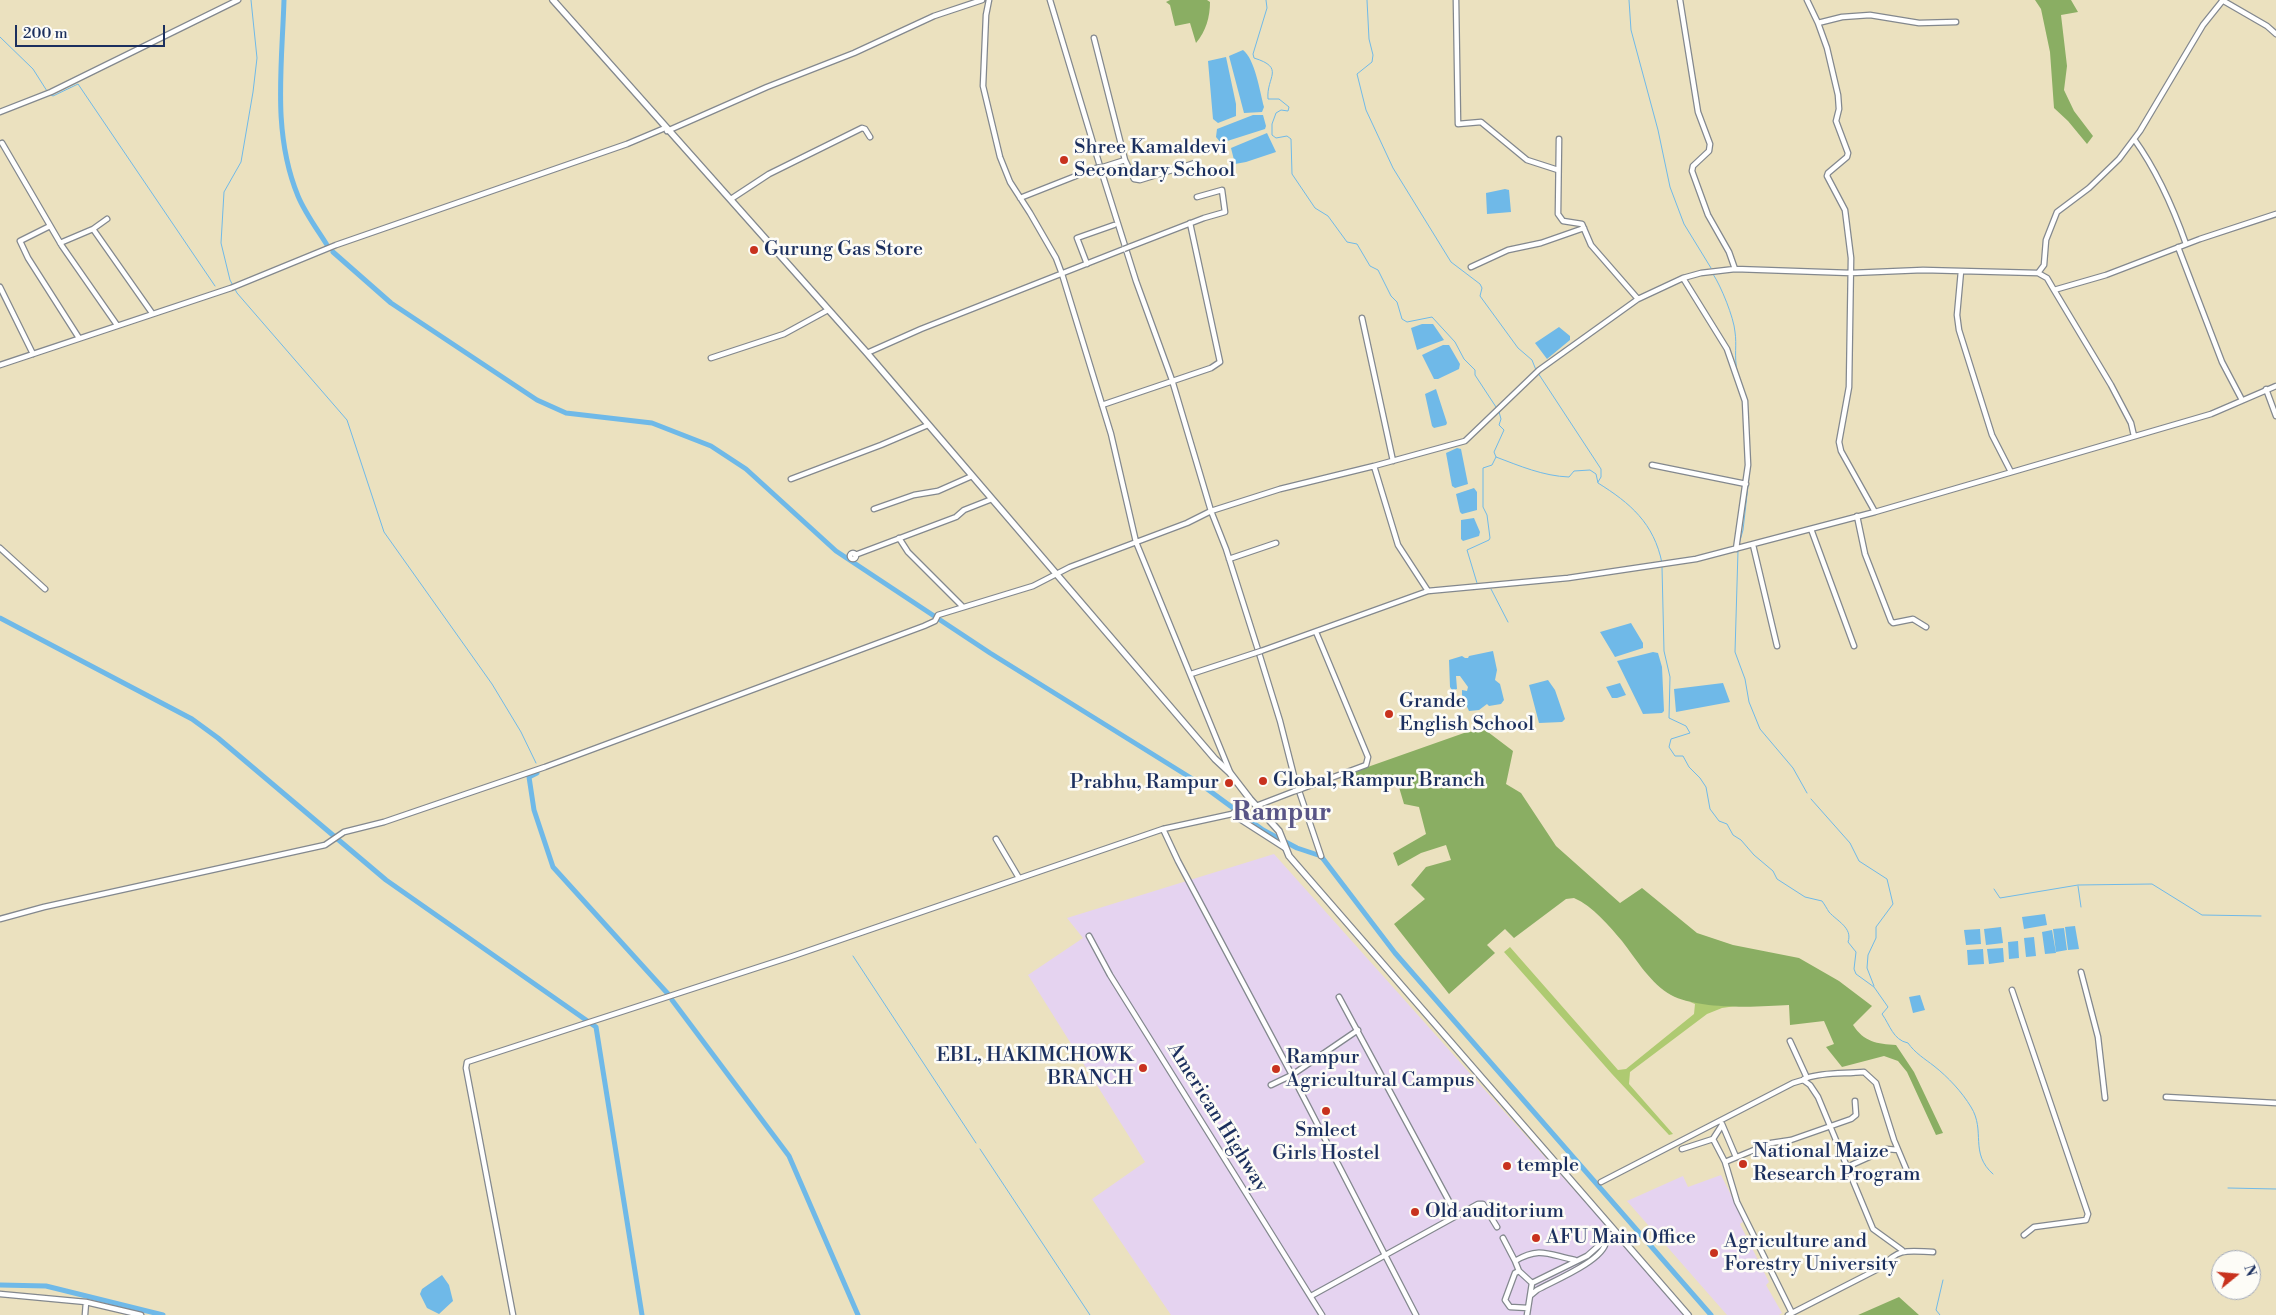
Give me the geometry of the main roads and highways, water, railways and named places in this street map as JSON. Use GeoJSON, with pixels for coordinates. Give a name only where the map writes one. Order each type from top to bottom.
{"type":"FeatureCollection","features":[{"type":"Feature","properties":{"kind":"main road"},"geometry":{"type":"LineString","coordinates":[[553,0],[867,353],[1215,759],[1230,773],[1278,831],[1289,856],[1688,1315]]}},
{"type":"Feature","properties":{"kind":"water"},"geometry":{"type":"Polygon","coordinates":[[[1243,50],[1251,61],[1256,76],[1264,107],[1262,112],[1244,113],[1229,56],[1243,50]]]}},
{"type":"Feature","properties":{"kind":"water"},"geometry":{"type":"Polygon","coordinates":[[[1226,57],[1236,104],[1236,116],[1218,123],[1213,119],[1208,61],[1226,57]]]}},
{"type":"Feature","properties":{"kind":"water"},"geometry":{"type":"Polygon","coordinates":[[[1253,115],[1263,115],[1265,129],[1221,143],[1216,137],[1217,129],[1253,115]]]}},
{"type":"Feature","properties":{"kind":"water"},"geometry":{"type":"Polygon","coordinates":[[[1267,133],[1276,152],[1235,164],[1231,148],[1267,133]]]}},
{"type":"Feature","properties":{"kind":"water"},"geometry":{"type":"Polygon","coordinates":[[[1505,189],[1509,190],[1511,212],[1487,214],[1486,193],[1505,189]]]}},
{"type":"Feature","properties":{"kind":"water"},"geometry":{"type":"Polygon","coordinates":[[[1422,324],[1433,324],[1444,340],[1417,350],[1411,328],[1422,324]]]}},
{"type":"Feature","properties":{"kind":"water"},"geometry":{"type":"Polygon","coordinates":[[[1559,327],[1570,336],[1570,340],[1547,359],[1535,343],[1559,327]]]}},
{"type":"Feature","properties":{"kind":"water"},"geometry":{"type":"Polygon","coordinates":[[[1443,345],[1449,345],[1460,364],[1459,369],[1434,379],[1422,355],[1443,345]]]}},
{"type":"Feature","properties":{"kind":"water"},"geometry":{"type":"Polygon","coordinates":[[[1436,389],[1447,423],[1446,425],[1434,428],[1425,394],[1436,389]]]}},
{"type":"Feature","properties":{"kind":"water"},"geometry":{"type":"Polygon","coordinates":[[[1457,448],[1461,449],[1468,484],[1455,488],[1452,486],[1446,453],[1457,448]]]}},
{"type":"Feature","properties":{"kind":"water"},"geometry":{"type":"Polygon","coordinates":[[[1474,488],[1477,492],[1477,510],[1462,514],[1456,494],[1474,488]]]}},
{"type":"Feature","properties":{"kind":"water"},"geometry":{"type":"Polygon","coordinates":[[[1474,518],[1480,532],[1479,536],[1463,541],[1461,539],[1461,520],[1474,518]]]}},
{"type":"Feature","properties":{"kind":"water"},"geometry":{"type":"Polygon","coordinates":[[[1631,623],[1643,643],[1643,648],[1615,657],[1600,632],[1631,623]]]}},
{"type":"Feature","properties":{"kind":"water"},"geometry":{"type":"Polygon","coordinates":[[[1493,651],[1497,670],[1495,680],[1500,684],[1504,700],[1501,704],[1489,706],[1487,704],[1479,710],[1469,711],[1462,696],[1462,690],[1467,691],[1468,687],[1460,676],[1456,676],[1457,689],[1452,690],[1450,687],[1449,660],[1462,656],[1468,658],[1469,656],[1493,651]]]}},
{"type":"Feature","properties":{"kind":"water"},"geometry":{"type":"Polygon","coordinates":[[[1653,652],[1658,653],[1662,667],[1664,711],[1662,713],[1643,714],[1617,661],[1653,652]]]}},
{"type":"Feature","properties":{"kind":"water"},"geometry":{"type":"Polygon","coordinates":[[[1548,680],[1555,690],[1565,719],[1562,722],[1539,723],[1529,685],[1548,680]]]}},
{"type":"Feature","properties":{"kind":"water"},"geometry":{"type":"Polygon","coordinates":[[[1620,683],[1626,695],[1612,698],[1606,687],[1620,683]]]}},
{"type":"Feature","properties":{"kind":"water"},"geometry":{"type":"Polygon","coordinates":[[[1723,683],[1730,702],[1676,712],[1674,689],[1723,683]]]}},
{"type":"Feature","properties":{"kind":"water"},"geometry":{"type":"Polygon","coordinates":[[[2045,914],[2047,925],[2024,929],[2022,917],[2045,914]]]}},
{"type":"Feature","properties":{"kind":"water"},"geometry":{"type":"Polygon","coordinates":[[[2075,926],[2079,949],[2068,950],[2065,927],[2075,926]]]}},
{"type":"Feature","properties":{"kind":"water"},"geometry":{"type":"Polygon","coordinates":[[[2001,927],[2003,943],[1986,945],[1984,929],[2001,927]]]}},
{"type":"Feature","properties":{"kind":"water"},"geometry":{"type":"Polygon","coordinates":[[[2064,928],[2067,950],[2056,952],[2053,929],[2064,928]]]}},
{"type":"Feature","properties":{"kind":"water"},"geometry":{"type":"Polygon","coordinates":[[[1980,929],[1981,944],[1966,945],[1964,930],[1980,929]]]}},
{"type":"Feature","properties":{"kind":"water"},"geometry":{"type":"Polygon","coordinates":[[[2052,930],[2056,953],[2045,954],[2042,932],[2052,930]]]}},
{"type":"Feature","properties":{"kind":"water"},"geometry":{"type":"Polygon","coordinates":[[[2034,937],[2036,956],[2026,957],[2024,938],[2034,937]]]}},
{"type":"Feature","properties":{"kind":"water"},"geometry":{"type":"Polygon","coordinates":[[[2018,941],[2019,958],[2009,959],[2008,942],[2018,941]]]}},
{"type":"Feature","properties":{"kind":"water"},"geometry":{"type":"Polygon","coordinates":[[[2003,948],[2004,962],[1989,964],[1987,949],[2003,948]]]}},
{"type":"Feature","properties":{"kind":"water"},"geometry":{"type":"Polygon","coordinates":[[[1983,949],[1984,964],[1968,965],[1967,950],[1983,949]]]}},
{"type":"Feature","properties":{"kind":"water"},"geometry":{"type":"Polygon","coordinates":[[[1920,995],[1925,1010],[1913,1013],[1909,997],[1920,995]]]}},
{"type":"Feature","properties":{"kind":"water"},"geometry":{"type":"Polygon","coordinates":[[[442,1275],[449,1285],[453,1301],[439,1314],[427,1308],[420,1294],[422,1289],[442,1275]]]}},
{"type":"Feature","properties":{"kind":"waterway"},"geometry":{"type":"LineString","coordinates":[[251,0],[257,58],[253,92],[241,162],[224,192],[221,243],[230,280],[237,293],[347,420],[384,532],[492,684],[521,732],[536,763]]}},
{"type":"Feature","properties":{"kind":"waterway"},"geometry":{"type":"LineString","coordinates":[[284,0],[280,99],[285,148],[298,196],[327,245]]}},
{"type":"Feature","properties":{"kind":"waterway"},"geometry":{"type":"LineString","coordinates":[[1266,0],[1267,8],[1253,54],[1254,58],[1264,62],[1272,70],[1268,99],[1279,99],[1289,107],[1288,111],[1281,110],[1276,113],[1272,124],[1272,135],[1276,138],[1287,136],[1291,139],[1292,174],[1315,208],[1328,216],[1347,242],[1357,244],[1370,266],[1378,270],[1391,296],[1397,302],[1402,319],[1407,322],[1432,317],[1455,342],[1464,359],[1475,370],[1475,375],[1496,407]]}},
{"type":"Feature","properties":{"kind":"waterway"},"geometry":{"type":"LineString","coordinates":[[1367,0],[1369,39],[1373,55],[1372,62],[1357,74],[1366,110],[1393,168],[1451,262],[1480,284],[1482,288],[1480,296],[1518,348],[1532,360],[1536,370]]}},
{"type":"Feature","properties":{"kind":"waterway"},"geometry":{"type":"LineString","coordinates":[[1629,0],[1631,30],[1658,130],[1670,187],[1684,224],[1711,268]]}},
{"type":"Feature","properties":{"kind":"waterway"},"geometry":{"type":"LineString","coordinates":[[0,37],[33,69],[47,91]]}},
{"type":"Feature","properties":{"kind":"waterway"},"geometry":{"type":"LineString","coordinates":[[49,94],[53,96],[78,84],[215,286]]}},
{"type":"Feature","properties":{"kind":"waterway"},"geometry":{"type":"LineString","coordinates":[[333,252],[391,303],[537,400],[566,413],[652,423],[711,446],[746,469],[836,551],[990,653],[1199,783],[1263,830],[1297,848],[1321,856],[1395,953],[1711,1315]]}},
{"type":"Feature","properties":{"kind":"waterway"},"geometry":{"type":"LineString","coordinates":[[1713,274],[1727,302],[1734,326],[1737,371]]}},
{"type":"Feature","properties":{"kind":"waterway"},"geometry":{"type":"LineString","coordinates":[[1538,373],[1601,469],[1601,477],[1598,482]]}},
{"type":"Feature","properties":{"kind":"waterway"},"geometry":{"type":"LineString","coordinates":[[1742,386],[1746,396]]}},
{"type":"Feature","properties":{"kind":"waterway"},"geometry":{"type":"LineString","coordinates":[[1499,412],[1501,419],[1499,425],[1504,430],[1494,452],[1496,457],[1550,475],[1569,477],[1574,471],[1590,470],[1596,474],[1598,483],[1620,498],[1647,525],[1653,536],[1662,563]]}},
{"type":"Feature","properties":{"kind":"waterway"},"geometry":{"type":"LineString","coordinates":[[1477,583],[1467,550],[1490,538],[1487,515],[1483,507],[1483,468],[1492,465],[1496,457]]}},
{"type":"Feature","properties":{"kind":"waterway"},"geometry":{"type":"LineString","coordinates":[[1739,544],[1743,530],[1750,468]]}},
{"type":"Feature","properties":{"kind":"waterway"},"geometry":{"type":"LineString","coordinates":[[1738,551],[1735,652],[1745,679],[1749,702],[1760,729],[1793,768],[1807,793]]}},
{"type":"Feature","properties":{"kind":"waterway"},"geometry":{"type":"LineString","coordinates":[[1662,567],[1664,651],[1670,677],[1669,718],[1686,726],[1690,733],[1671,739],[1669,747],[1675,756],[1683,756],[1689,767],[1700,778],[1706,787],[1710,809],[1719,821],[1727,824],[1733,835],[1741,840],[1754,855],[1773,871],[1777,879],[1805,897],[1822,901],[1829,912],[1843,925],[1848,933],[1848,942],[1856,952],[1854,969],[1856,974],[1874,987],[1888,1007],[1882,1014],[1892,1032],[1899,1039],[1908,1043],[1944,1075],[1959,1090],[1971,1107],[1977,1125],[1979,1150],[1986,1166],[1993,1174]]}},
{"type":"Feature","properties":{"kind":"waterway"},"geometry":{"type":"LineString","coordinates":[[1491,589],[1508,622]]}},
{"type":"Feature","properties":{"kind":"waterway"},"geometry":{"type":"LineString","coordinates":[[0,618],[192,719],[218,738],[386,880],[596,1027],[642,1315]]}},
{"type":"Feature","properties":{"kind":"waterway"},"geometry":{"type":"LineString","coordinates":[[537,773],[529,777],[534,810],[553,867],[669,995]]}},
{"type":"Feature","properties":{"kind":"waterway"},"geometry":{"type":"LineString","coordinates":[[1811,799],[1850,843],[1859,861],[1887,879],[1893,904],[1876,927],[1876,938],[1868,955],[1867,968],[1874,986]]}},
{"type":"Feature","properties":{"kind":"waterway"},"geometry":{"type":"LineString","coordinates":[[1994,889],[2000,898],[2078,885],[2152,884],[2202,915],[2261,916]]}},
{"type":"Feature","properties":{"kind":"waterway"},"geometry":{"type":"LineString","coordinates":[[2078,886],[2081,907]]}},
{"type":"Feature","properties":{"kind":"waterway"},"geometry":{"type":"LineString","coordinates":[[853,956],[976,1143]]}},
{"type":"Feature","properties":{"kind":"waterway"},"geometry":{"type":"LineString","coordinates":[[672,1000],[789,1156],[858,1315]]}},
{"type":"Feature","properties":{"kind":"waterway"},"geometry":{"type":"LineString","coordinates":[[980,1149],[1090,1315]]}},
{"type":"Feature","properties":{"kind":"waterway"},"geometry":{"type":"LineString","coordinates":[[2228,1188],[2276,1189]]}},
{"type":"Feature","properties":{"kind":"waterway"},"geometry":{"type":"LineString","coordinates":[[1940,1315],[1936,1310],[1943,1280]]}},
{"type":"Feature","properties":{"kind":"waterway"},"geometry":{"type":"LineString","coordinates":[[0,1285],[46,1286],[163,1315]]}},
{"type":"Feature","properties":{"kind":"place","name":"Shree Kamaldevi Secondary School"},"geometry":{"type":"Point","coordinates":[1064,160]}},
{"type":"Feature","properties":{"kind":"place","name":"Gurung Gas Store"},"geometry":{"type":"Point","coordinates":[754,250]}},
{"type":"Feature","properties":{"kind":"place","name":"Grande English School"},"geometry":{"type":"Point","coordinates":[1389,714]}},
{"type":"Feature","properties":{"kind":"place","name":"Global, Rampur Branch"},"geometry":{"type":"Point","coordinates":[1263,781]}},
{"type":"Feature","properties":{"kind":"place","name":"Prabhu, Rampur"},"geometry":{"type":"Point","coordinates":[1229,783]}},
{"type":"Feature","properties":{"kind":"place","name":"EBL, HAKIMCHOWK BRANCH"},"geometry":{"type":"Point","coordinates":[1143,1068]}},
{"type":"Feature","properties":{"kind":"place","name":"Rampur Agricultural Campus"},"geometry":{"type":"Point","coordinates":[1276,1069]}},
{"type":"Feature","properties":{"kind":"place","name":"Smlect Girls Hostel"},"geometry":{"type":"Point","coordinates":[1326,1111]}},
{"type":"Feature","properties":{"kind":"place","name":"National Maize Research Program"},"geometry":{"type":"Point","coordinates":[1743,1164]}},
{"type":"Feature","properties":{"kind":"place","name":"temple"},"geometry":{"type":"Point","coordinates":[1507,1166]}},
{"type":"Feature","properties":{"kind":"place","name":"Old auditorium"},"geometry":{"type":"Point","coordinates":[1415,1212]}},
{"type":"Feature","properties":{"kind":"place","name":"AFU Main Office"},"geometry":{"type":"Point","coordinates":[1536,1238]}},
{"type":"Feature","properties":{"kind":"place","name":"Agriculture and Forestry University"},"geometry":{"type":"Point","coordinates":[1714,1253]}},
{"type":"Feature","properties":{"kind":"district","name":"Rampur"},"geometry":{"type":"Point","coordinates":[1282,814]}}]}
